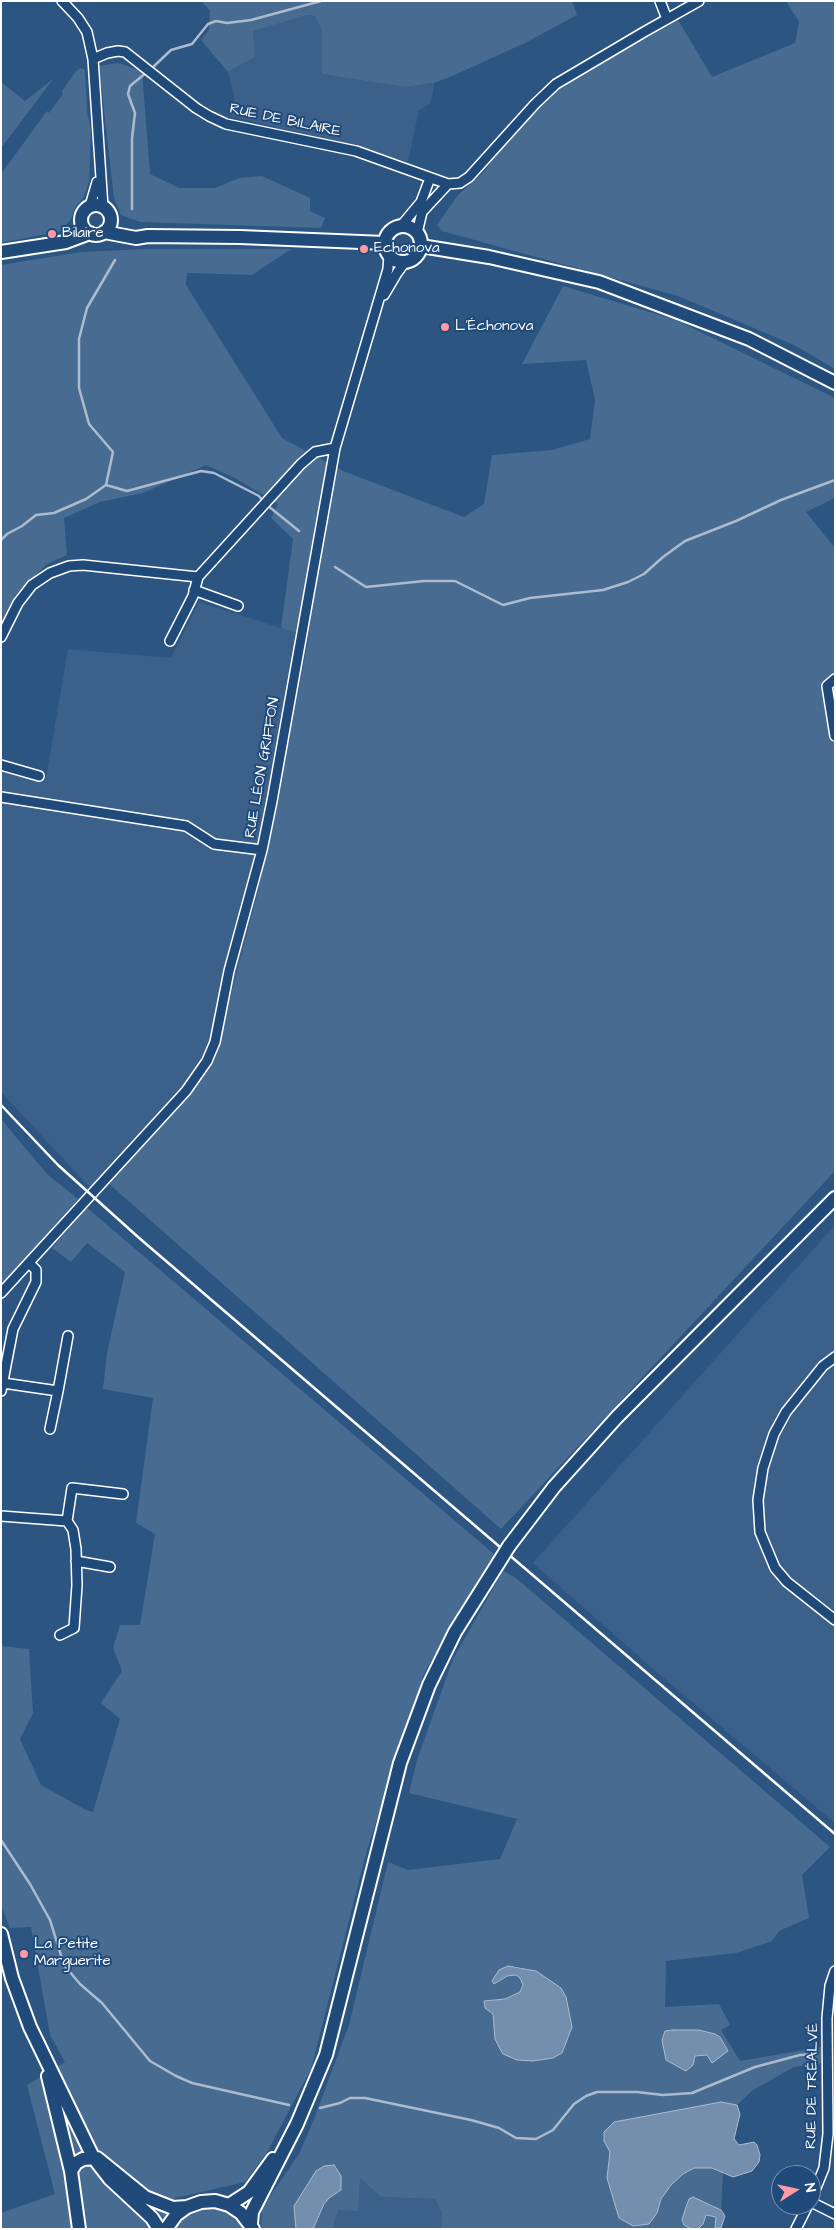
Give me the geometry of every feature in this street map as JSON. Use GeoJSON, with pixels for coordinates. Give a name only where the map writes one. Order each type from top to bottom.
{"type":"FeatureCollection","features":[{"type":"Feature","properties":{"kind":"main road"},"geometry":{"type":"LineString","coordinates":[[60,242],[72,233],[81,221],[84,212],[97,207],[109,213],[110,221],[104,232]]}},
{"type":"Feature","properties":{"kind":"main road"},"geometry":{"type":"LineString","coordinates":[[81,221],[84,228],[90,233],[97,235],[104,232],[136,238],[148,236],[240,237],[387,249],[398,261],[405,262],[418,255],[422,246],[417,232],[410,227],[401,226],[389,234],[387,249]]}},
{"type":"Feature","properties":{"kind":"main road"},"geometry":{"type":"LineString","coordinates":[[110,221],[132,232],[148,236]]}},
{"type":"Feature","properties":{"kind":"main road"},"geometry":{"type":"LineString","coordinates":[[1,252],[75,240],[90,233]]}},
{"type":"Feature","properties":{"kind":"main road"},"geometry":{"type":"LineString","coordinates":[[422,246],[489,257],[599,282],[749,339],[835,383]]}},
{"type":"Feature","properties":{"kind":"main road"},"geometry":{"type":"LineString","coordinates":[[252,2226],[252,2212],[297,2124],[326,2056],[400,1763],[433,1676],[455,1632],[509,1546],[554,1487],[617,1417],[835,1198]]}},
{"type":"Feature","properties":{"kind":"main road"},"geometry":{"type":"LineString","coordinates":[[1,1934],[18,1995],[41,2050],[93,2157],[110,2179]]}},
{"type":"Feature","properties":{"kind":"main road"},"geometry":{"type":"LineString","coordinates":[[41,2050],[42,2061],[59,2116],[71,2171],[79,2229]]}},
{"type":"Feature","properties":{"kind":"main road"},"geometry":{"type":"LineString","coordinates":[[69,2105],[96,2147],[128,2183]]}},
{"type":"Feature","properties":{"kind":"main road"},"geometry":{"type":"LineString","coordinates":[[229,2205],[249,2192],[297,2124]]}},
{"type":"Feature","properties":{"kind":"main road"},"geometry":{"type":"LineString","coordinates":[[71,2171],[76,2163],[93,2157],[103,2162],[145,2198],[172,2208],[208,2202],[229,2205],[242,2213],[252,2226]]}},
{"type":"Feature","properties":{"kind":"main road"},"geometry":{"type":"LineString","coordinates":[[75,2192],[76,2176],[83,2168],[95,2168],[110,2179],[152,2218],[159,2229]]}},
{"type":"Feature","properties":{"kind":"main road"},"geometry":{"type":"LineString","coordinates":[[166,2229],[176,2214],[187,2207]]}},
{"type":"Feature","properties":{"kind":"street"},"geometry":{"type":"LineString","coordinates":[[62,1],[78,18],[87,32],[93,59],[99,172],[97,207]]}},
{"type":"Feature","properties":{"kind":"street"},"geometry":{"type":"LineString","coordinates":[[660,1],[668,18]]}},
{"type":"Feature","properties":{"kind":"street"},"geometry":{"type":"LineString","coordinates":[[417,232],[422,212],[448,184],[460,183],[469,177],[535,104],[556,84],[699,1]]}},
{"type":"Feature","properties":{"kind":"street","name":"RUE DE BILAIRE"},"geometry":{"type":"LineString","coordinates":[[93,59],[118,51],[132,56],[202,112],[226,124],[356,151],[448,184]]}},
{"type":"Feature","properties":{"kind":"street"},"geometry":{"type":"LineString","coordinates":[[401,226],[420,202],[430,178]]}},
{"type":"Feature","properties":{"kind":"street","name":"RUE LÉON GRIFFON"},"geometry":{"type":"LineString","coordinates":[[1,1293],[186,1091],[207,1061],[214,1042],[229,972],[262,850],[335,448],[388,269],[387,249]]}},
{"type":"Feature","properties":{"kind":"street","name":"RUE LÉON GRIFFON"},"geometry":{"type":"LineString","coordinates":[[377,309],[396,273],[405,262]]}},
{"type":"Feature","properties":{"kind":"street"},"geometry":{"type":"LineString","coordinates":[[170,640],[194,590],[198,577],[261,506],[315,452],[335,448]]}},
{"type":"Feature","properties":{"kind":"street"},"geometry":{"type":"LineString","coordinates":[[1,637],[18,603],[32,585],[50,573],[69,566],[83,565],[198,577]]}},
{"type":"Feature","properties":{"kind":"street"},"geometry":{"type":"LineString","coordinates":[[194,590],[238,606]]}},
{"type":"Feature","properties":{"kind":"street"},"geometry":{"type":"LineString","coordinates":[[835,679],[827,686],[835,736]]}},
{"type":"Feature","properties":{"kind":"street"},"geometry":{"type":"LineString","coordinates":[[1,764],[39,776]]}},
{"type":"Feature","properties":{"kind":"street"},"geometry":{"type":"LineString","coordinates":[[1,797],[186,826],[214,844],[262,850]]}},
{"type":"Feature","properties":{"kind":"street"},"geometry":{"type":"LineString","coordinates":[[29,1263],[36,1270],[36,1282],[13,1329],[2,1388],[58,1391]]}},
{"type":"Feature","properties":{"kind":"street"},"geometry":{"type":"LineString","coordinates":[[50,1429],[68,1336]]}},
{"type":"Feature","properties":{"kind":"street"},"geometry":{"type":"LineString","coordinates":[[835,1357],[823,1366],[786,1412],[774,1434],[763,1468],[758,1500],[760,1532],[775,1568],[787,1582],[835,1620]]}},
{"type":"Feature","properties":{"kind":"street"},"geometry":{"type":"LineString","coordinates":[[60,1635],[74,1628],[76,1562],[73,1530],[67,1521],[72,1488],[123,1494]]}},
{"type":"Feature","properties":{"kind":"street"},"geometry":{"type":"LineString","coordinates":[[1,1516],[67,1521]]}},
{"type":"Feature","properties":{"kind":"street"},"geometry":{"type":"LineString","coordinates":[[76,1562],[110,1567]]}},
{"type":"Feature","properties":{"kind":"street","name":"RUE DE TRÉALVÉ"},"geometry":{"type":"LineString","coordinates":[[821,2176],[824,2168],[828,2134],[831,2070],[830,1986],[835,1971]]}},
{"type":"Feature","properties":{"kind":"street"},"geometry":{"type":"LineString","coordinates":[[821,2206],[835,2214]]}},
{"type":"Feature","properties":{"kind":"street"},"geometry":{"type":"LineString","coordinates":[[796,2229],[803,2215]]}},
{"type":"Feature","properties":{"kind":"shaded area"},"geometry":{"type":"Polygon","coordinates":[[[201,1],[572,1],[577,15],[525,43],[452,76],[434,83],[404,87],[322,74],[322,30],[315,16],[308,15],[253,31],[255,57],[228,72],[201,40],[209,30],[210,10],[201,1]]]}},
{"type":"Feature","properties":{"kind":"shaded area"},"geometry":{"type":"Polygon","coordinates":[[[786,1],[835,1],[835,369],[794,345],[678,296],[442,231],[437,225],[458,195],[483,173],[504,145],[561,86],[678,20],[712,77],[795,43],[799,22],[786,1]]]}},
{"type":"Feature","properties":{"kind":"shaded area"},"geometry":{"type":"Polygon","coordinates":[[[308,15],[315,16],[322,30],[322,74],[404,87],[434,83],[431,103],[419,110],[408,162],[353,146],[230,116],[235,102],[228,72],[255,57],[253,31],[308,15]]]}},
{"type":"Feature","properties":{"kind":"shaded area"},"geometry":{"type":"Polygon","coordinates":[[[118,63],[142,71],[150,174],[179,188],[215,188],[239,178],[262,176],[310,198],[310,211],[325,218],[321,228],[140,222],[121,215],[114,198],[99,66],[118,63]]]}},
{"type":"Feature","properties":{"kind":"shaded area"},"geometry":{"type":"Polygon","coordinates":[[[81,68],[85,70],[87,112],[91,130],[89,181],[84,197],[75,207],[71,219],[61,231],[1,243],[1,174],[47,111],[49,113],[63,94],[62,91],[76,71],[81,68]]]}},
{"type":"Feature","properties":{"kind":"shaded area"},"geometry":{"type":"Polygon","coordinates":[[[54,78],[1,148],[1,82],[25,101],[54,78]]]}},
{"type":"Feature","properties":{"kind":"shaded area"},"geometry":{"type":"Polygon","coordinates":[[[147,249],[291,249],[252,275],[187,273],[186,285],[282,438],[343,471],[464,517],[484,504],[492,455],[552,450],[590,439],[595,400],[586,360],[522,364],[563,286],[676,320],[835,398],[835,498],[806,512],[835,548],[835,1171],[501,1529],[108,1183],[214,1061],[257,895],[309,637],[281,628],[293,539],[271,518],[278,504],[235,478],[206,465],[143,493],[100,502],[64,518],[67,555],[47,564],[15,595],[1,628],[1,265],[81,252],[147,249]]]}},
{"type":"Feature","properties":{"kind":"shaded area"},"geometry":{"type":"Polygon","coordinates":[[[199,602],[309,637],[257,895],[214,1061],[96,1194],[1,1092],[1,768],[41,780],[46,778],[68,649],[171,658],[199,602]]]}},
{"type":"Feature","properties":{"kind":"shaded area"},"geometry":{"type":"Polygon","coordinates":[[[1,1119],[47,1174],[78,1199],[1,1286],[1,1119]]]}},
{"type":"Feature","properties":{"kind":"shaded area"},"geometry":{"type":"Polygon","coordinates":[[[86,1207],[494,1554],[451,1624],[423,1676],[367,1850],[311,2069],[266,2154],[245,2182],[175,2198],[161,2229],[1,2229],[1,2213],[55,2194],[27,2085],[65,2062],[50,2035],[31,1927],[10,1928],[1,1905],[1,1646],[29,1649],[33,1713],[20,1739],[41,1785],[93,1812],[120,1719],[101,1703],[122,1671],[113,1648],[120,1625],[140,1625],[155,1534],[136,1523],[153,1398],[103,1389],[107,1353],[125,1272],[87,1243],[71,1262],[52,1248],[86,1207]]]}},
{"type":"Feature","properties":{"kind":"shaded area"},"geometry":{"type":"Polygon","coordinates":[[[835,1225],[835,1823],[652,1668],[533,1563],[835,1225]]]}},
{"type":"Feature","properties":{"kind":"shaded area"},"geometry":{"type":"Polygon","coordinates":[[[503,1571],[516,1578],[830,1847],[802,1875],[809,1918],[779,1931],[772,1941],[736,1953],[666,1961],[665,2007],[719,2004],[730,2025],[721,2030],[740,2061],[821,2047],[823,2063],[794,2067],[753,2090],[737,2105],[721,2102],[614,2122],[604,2141],[610,2152],[607,2178],[657,2213],[661,2199],[683,2173],[694,2168],[712,2168],[723,2173],[721,2210],[709,2204],[684,2225],[691,2229],[441,2229],[442,2212],[435,2199],[381,2197],[360,2178],[358,2211],[338,2210],[333,2229],[261,2229],[262,2208],[299,2154],[349,2025],[388,1862],[408,1870],[500,1859],[517,1819],[409,1793],[417,1760],[453,1659],[503,1571]],[[515,1966],[494,1984],[507,1976],[516,1975],[520,1978],[523,1985],[520,1992],[505,1999],[484,2001],[485,2008],[493,2014],[495,2039],[517,2060],[533,2061],[553,2058],[561,2053],[572,2027],[536,1971],[515,1966]],[[686,2030],[695,2056],[728,2051],[720,2037],[699,2030],[686,2030]]]}},
{"type":"Feature","properties":{"kind":"shaded area"},"geometry":{"type":"Polygon","coordinates":[[[508,1966],[536,1971],[561,1988],[566,1997],[572,2027],[562,2053],[553,2058],[533,2061],[517,2060],[503,2054],[495,2039],[493,2014],[485,2008],[484,2001],[505,1999],[520,1992],[523,1985],[520,1978],[516,1975],[507,1976],[494,1984],[492,1981],[499,1970],[508,1966]]]}},
{"type":"Feature","properties":{"kind":"shaded area"},"geometry":{"type":"Polygon","coordinates":[[[699,2030],[715,2034],[720,2037],[728,2051],[712,2063],[707,2055],[695,2056],[693,2065],[686,2071],[666,2060],[662,2040],[665,2031],[699,2030]]]}},
{"type":"Feature","properties":{"kind":"shaded area"},"geometry":{"type":"Polygon","coordinates":[[[721,2102],[737,2105],[740,2114],[734,2139],[739,2145],[754,2142],[757,2145],[760,2155],[759,2162],[752,2171],[733,2177],[712,2168],[694,2168],[683,2174],[671,2185],[661,2199],[657,2213],[649,2224],[633,2226],[619,2218],[607,2178],[610,2152],[604,2141],[604,2132],[614,2122],[721,2102]]]}},
{"type":"Feature","properties":{"kind":"shaded area"},"geometry":{"type":"Polygon","coordinates":[[[334,2165],[341,2176],[341,2190],[324,2204],[313,2229],[296,2229],[294,2206],[316,2171],[324,2166],[334,2165]]]}},
{"type":"Feature","properties":{"kind":"shaded area"},"geometry":{"type":"Polygon","coordinates":[[[360,2178],[381,2197],[435,2199],[442,2212],[441,2229],[333,2229],[338,2210],[360,2178]]]}},
{"type":"Feature","properties":{"kind":"shaded area"},"geometry":{"type":"Polygon","coordinates":[[[693,2197],[721,2210],[725,2216],[721,2228],[715,2228],[716,2217],[706,2215],[703,2224],[698,2229],[691,2229],[684,2225],[682,2220],[686,2207],[689,2199],[693,2197]]]}},
{"type":"Feature","properties":{"kind":"shaded area"},"geometry":{"type":"Polygon","coordinates":[[[211,2207],[224,2210],[236,2217],[245,2229],[172,2229],[185,2214],[197,2208],[211,2207]]]}},
{"type":"Feature","properties":{"kind":"shaded area"},"geometry":{"type":"Polygon","coordinates":[[[706,2215],[716,2217],[715,2228],[720,2229],[698,2229],[703,2224],[706,2215]]]}},
{"type":"Feature","properties":{"kind":"waterway"},"geometry":{"type":"LineString","coordinates":[[151,69],[171,50],[192,44],[208,24],[216,21],[227,23],[251,20],[321,1]]}},
{"type":"Feature","properties":{"kind":"waterway"},"geometry":{"type":"LineString","coordinates":[[132,209],[132,138],[135,113],[128,94],[130,86],[147,72]]}},
{"type":"Feature","properties":{"kind":"waterway"},"geometry":{"type":"LineString","coordinates":[[1,540],[36,515],[54,513],[86,499],[106,485],[113,452],[89,424],[79,388],[79,339],[87,308],[115,260]]}},
{"type":"Feature","properties":{"kind":"waterway"},"geometry":{"type":"LineString","coordinates":[[106,485],[127,491],[201,471],[214,473],[259,496],[263,501]]}},
{"type":"Feature","properties":{"kind":"waterway"},"geometry":{"type":"LineString","coordinates":[[335,567],[366,587],[424,581],[455,581],[503,605],[530,598],[603,590],[628,582],[644,574],[685,541],[736,521],[781,500],[835,480]]}},
{"type":"Feature","properties":{"kind":"waterway"},"geometry":{"type":"LineString","coordinates":[[267,505],[299,531]]}},
{"type":"Feature","properties":{"kind":"waterway"},"geometry":{"type":"LineString","coordinates":[[1,1840],[30,1884],[50,1920],[64,1965],[80,1984],[102,2003],[150,2061],[192,2083],[289,2105]]}},
{"type":"Feature","properties":{"kind":"waterway"},"geometry":{"type":"LineString","coordinates":[[320,2108],[340,2103],[350,2098],[365,2098],[471,2120],[499,2128],[516,2138],[536,2139],[553,2130],[574,2104],[586,2096],[597,2092],[637,2092],[663,2095],[692,2093],[755,2067],[800,2055],[817,2054]]}},
{"type":"Feature","properties":{"kind":"railway"},"geometry":{"type":"LineString","coordinates":[[1,1105],[58,1165],[138,1237],[835,1834]]}},
{"type":"Feature","properties":{"kind":"place","name":"Bilaire"},"geometry":{"type":"Point","coordinates":[52,234]}},
{"type":"Feature","properties":{"kind":"place","name":"Echonova"},"geometry":{"type":"Point","coordinates":[364,249]}},
{"type":"Feature","properties":{"kind":"place","name":"L'Échonova"},"geometry":{"type":"Point","coordinates":[445,327]}},
{"type":"Feature","properties":{"kind":"place","name":"La Petite Marguerite"},"geometry":{"type":"Point","coordinates":[24,1954]}}]}
